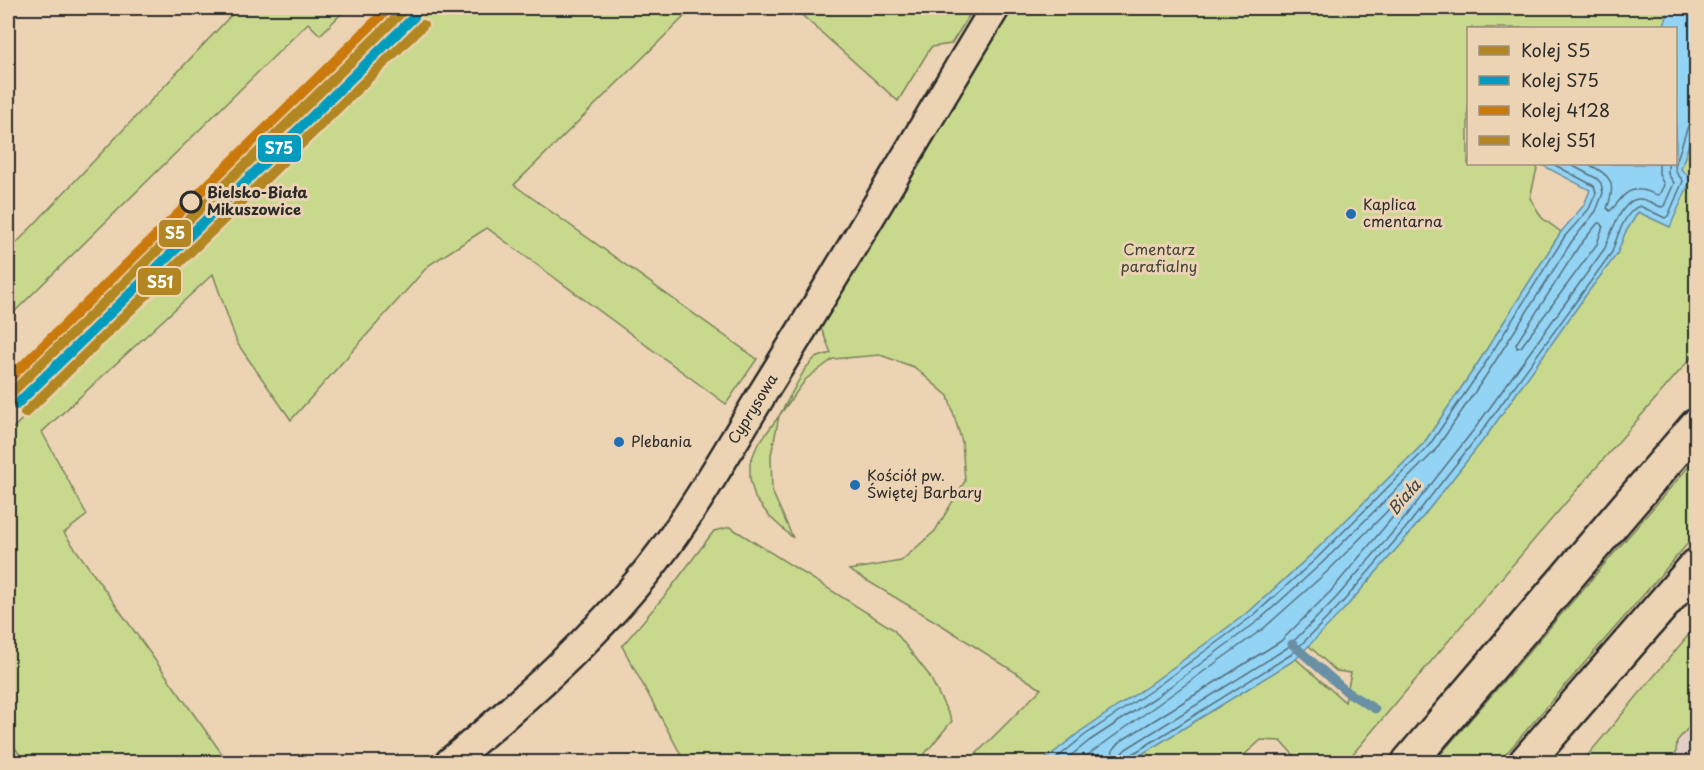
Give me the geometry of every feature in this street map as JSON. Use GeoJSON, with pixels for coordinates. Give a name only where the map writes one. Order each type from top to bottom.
{"type":"FeatureCollection","features":[{"type":"Feature","properties":{"kind":"highway"},"geometry":{"type":"LineString","coordinates":[[1409,762],[1696,426]]}},
{"type":"Feature","properties":{"kind":"highway"},"geometry":{"type":"LineString","coordinates":[[1526,762],[1696,566]]}},
{"type":"Feature","properties":{"kind":"street","name":"Cyprysowa"},"geometry":{"type":"LineString","coordinates":[[450,762],[536,689],[581,645],[652,564],[702,493],[995,8]]}},
{"type":"Feature","properties":{"kind":"shaded area"},"geometry":{"type":"Polygon","coordinates":[[[1696,719],[1696,762],[1675,762],[1677,741],[1696,719]]]}},
{"type":"Feature","properties":{"kind":"green space"},"geometry":{"type":"Polygon","coordinates":[[[238,8],[347,8],[320,35],[308,23],[8,318],[8,252],[238,8]]]}},
{"type":"Feature","properties":{"kind":"green space"},"geometry":{"type":"Polygon","coordinates":[[[420,8],[693,8],[514,185],[757,359],[726,404],[487,228],[429,265],[291,420],[237,343],[213,274],[42,432],[87,515],[64,533],[228,762],[25,762],[8,738],[8,433],[361,86],[350,75],[420,8]]]}},
{"type":"Feature","properties":{"kind":"green space"},"geometry":{"type":"Polygon","coordinates":[[[794,8],[974,8],[951,44],[931,47],[898,101],[794,8]]]}},
{"type":"Feature","properties":{"kind":"green space","name":"Cmentarz parafialny"},"geometry":{"type":"Polygon","coordinates":[[[1013,8],[1670,8],[1663,27],[1467,27],[1467,165],[1538,165],[1530,198],[1542,218],[1561,232],[1424,443],[1313,553],[1250,611],[1148,686],[1081,731],[1042,762],[968,762],[1041,689],[943,626],[849,570],[901,561],[935,531],[965,481],[962,442],[948,396],[914,367],[880,355],[833,359],[806,379],[779,416],[805,369],[815,358],[831,353],[820,325],[1013,8]]]}},
{"type":"Feature","properties":{"kind":"green space"},"geometry":{"type":"Polygon","coordinates":[[[1696,121],[1696,352],[1346,762],[1294,762],[1297,759],[1281,741],[1261,740],[1243,756],[1241,762],[1129,762],[1296,659],[1345,702],[1351,673],[1336,671],[1308,645],[1346,607],[1410,533],[1487,435],[1617,254],[1625,233],[1638,212],[1670,227],[1681,169],[1696,121]]]}},
{"type":"Feature","properties":{"kind":"green space"},"geometry":{"type":"Polygon","coordinates":[[[779,416],[771,455],[772,491],[793,538],[770,517],[755,498],[750,479],[750,463],[757,446],[779,416]]]}},
{"type":"Feature","properties":{"kind":"green space"},"geometry":{"type":"Polygon","coordinates":[[[1696,458],[1696,534],[1499,762],[1434,762],[1696,458]]]}},
{"type":"Feature","properties":{"kind":"green space"},"geometry":{"type":"Polygon","coordinates":[[[730,527],[893,629],[929,675],[952,721],[918,762],[685,762],[622,646],[667,593],[714,531],[730,527]]]}},
{"type":"Feature","properties":{"kind":"green space"},"geometry":{"type":"Polygon","coordinates":[[[1696,626],[1696,719],[1677,741],[1675,762],[1582,762],[1696,626]]]}},
{"type":"Feature","properties":{"kind":"water","name":"Biała"},"geometry":{"type":"Polygon","coordinates":[[[1670,8],[1696,8],[1696,121],[1681,169],[1691,179],[1670,227],[1638,212],[1625,233],[1617,254],[1487,435],[1410,533],[1346,607],[1296,659],[1129,762],[1042,762],[1081,731],[1148,686],[1250,611],[1313,553],[1424,443],[1561,232],[1584,205],[1590,190],[1542,165],[1677,165],[1677,27],[1663,27],[1670,8]]]}},
{"type":"Feature","properties":{"kind":"waterway"},"geometry":{"type":"LineString","coordinates":[[1292,644],[1347,692],[1375,709]]}},
{"type":"Feature","properties":{"kind":"rail line","name":"4128"},"geometry":{"type":"LineString","coordinates":[[8,380],[389,8]]}},
{"type":"Feature","properties":{"kind":"rail line","name":"S5"},"geometry":{"type":"LineString","coordinates":[[8,396],[406,8]]}},
{"type":"Feature","properties":{"kind":"rail line","name":"S75"},"geometry":{"type":"LineString","coordinates":[[16,405],[414,17]]}},
{"type":"Feature","properties":{"kind":"rail line","name":"S51"},"geometry":{"type":"LineString","coordinates":[[25,413],[423,25]]}},
{"type":"Feature","properties":{"kind":"place","name":"Bielsko-Biała Mikuszowice"},"geometry":{"type":"Point","coordinates":[191,202]}},
{"type":"Feature","properties":{"kind":"place","name":"Kaplica cmentarna"},"geometry":{"type":"Point","coordinates":[1351,214]}},
{"type":"Feature","properties":{"kind":"place","name":"Plebania"},"geometry":{"type":"Point","coordinates":[619,442]}},
{"type":"Feature","properties":{"kind":"place","name":"Kościół pw. Świętej Barbary"},"geometry":{"type":"Point","coordinates":[855,485]}}]}
